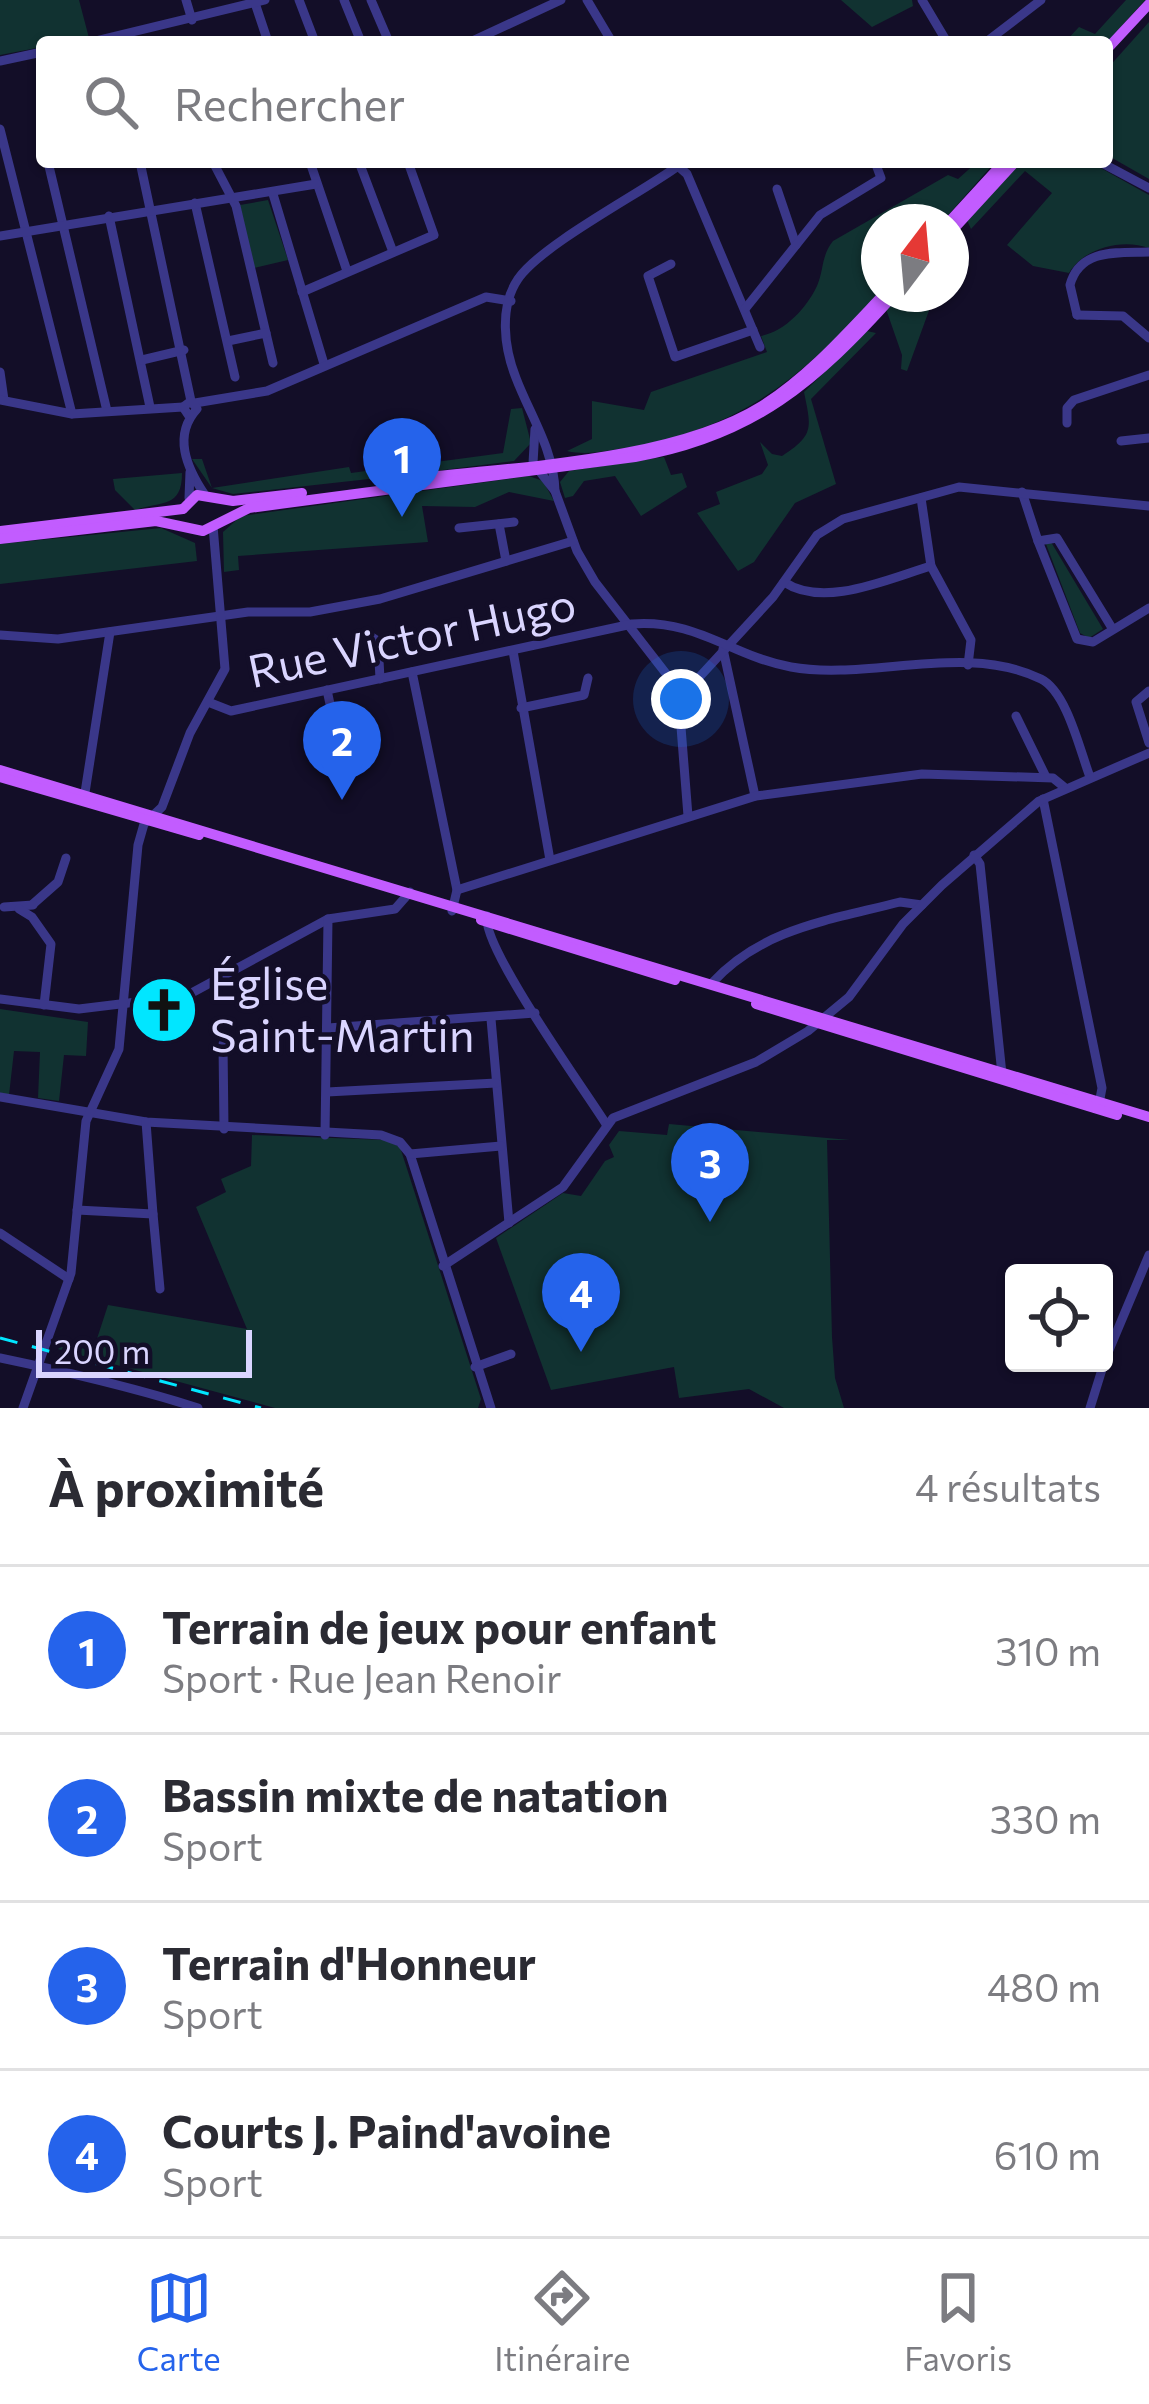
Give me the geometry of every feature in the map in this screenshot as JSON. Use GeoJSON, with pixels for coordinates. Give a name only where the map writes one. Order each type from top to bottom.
{"type":"FeatureCollection","features":[{"type":"Feature","properties":{"kind":"main road"},"geometry":{"type":"LineString","coordinates":[[1113,47],[1149,4]]}},
{"type":"Feature","properties":{"kind":"main road"},"geometry":{"type":"LineString","coordinates":[[966,204],[998,168]]}},
{"type":"Feature","properties":{"kind":"main road"},"geometry":{"type":"LineString","coordinates":[[969,212],[1010,168]]}},
{"type":"Feature","properties":{"kind":"main road"},"geometry":{"type":"LineString","coordinates":[[0,535],[146,521],[193,528],[249,508],[673,442],[731,423],[814,367],[867,312]]}},
{"type":"Feature","properties":{"kind":"main road"},"geometry":{"type":"LineString","coordinates":[[0,535],[210,498],[671,451],[753,420],[818,375],[878,312]]}},
{"type":"Feature","properties":{"kind":"main road"},"geometry":{"type":"LineString","coordinates":[[210,498],[215,522]]}},
{"type":"Feature","properties":{"kind":"main road"},"geometry":{"type":"LineString","coordinates":[[186,503],[193,528]]}},
{"type":"Feature","properties":{"kind":"main road"},"geometry":{"type":"LineString","coordinates":[[0,773],[1149,1121]]}},
{"type":"Feature","properties":{"kind":"main road"},"geometry":{"type":"LineString","coordinates":[[486,919],[712,983],[821,1022],[841,1022],[1002,1076]]}},
{"type":"Feature","properties":{"kind":"street"},"geometry":{"type":"LineString","coordinates":[[186,0],[192,20]]}},
{"type":"Feature","properties":{"kind":"street"},"geometry":{"type":"LineString","coordinates":[[299,0],[313,36]]}},
{"type":"Feature","properties":{"kind":"street"},"geometry":{"type":"LineString","coordinates":[[344,0],[359,36]]}},
{"type":"Feature","properties":{"kind":"street"},"geometry":{"type":"LineString","coordinates":[[371,0],[386,36]]}},
{"type":"Feature","properties":{"kind":"street"},"geometry":{"type":"LineString","coordinates":[[483,36],[561,0]]}},
{"type":"Feature","properties":{"kind":"street"},"geometry":{"type":"LineString","coordinates":[[587,0],[608,36]]}},
{"type":"Feature","properties":{"kind":"street"},"geometry":{"type":"LineString","coordinates":[[922,0],[943,36]]}},
{"type":"Feature","properties":{"kind":"street"},"geometry":{"type":"LineString","coordinates":[[1000,36],[1041,0]]}},
{"type":"Feature","properties":{"kind":"street"},"geometry":{"type":"LineString","coordinates":[[119,36],[260,2],[267,36]]}},
{"type":"Feature","properties":{"kind":"street"},"geometry":{"type":"LineString","coordinates":[[0,61],[36,53]]}},
{"type":"Feature","properties":{"kind":"street"},"geometry":{"type":"LineString","coordinates":[[0,129],[72,414]]}},
{"type":"Feature","properties":{"kind":"street"},"geometry":{"type":"LineString","coordinates":[[50,168],[107,412]]}},
{"type":"Feature","properties":{"kind":"street"},"geometry":{"type":"LineString","coordinates":[[142,168],[184,350],[191,408],[182,450],[190,472],[210,498]]}},
{"type":"Feature","properties":{"kind":"street"},"geometry":{"type":"LineString","coordinates":[[216,168],[233,199],[273,363]]}},
{"type":"Feature","properties":{"kind":"street"},"geometry":{"type":"LineString","coordinates":[[312,168],[347,271]]}},
{"type":"Feature","properties":{"kind":"street"},"geometry":{"type":"LineString","coordinates":[[361,168],[393,252]]}},
{"type":"Feature","properties":{"kind":"street"},"geometry":{"type":"LineString","coordinates":[[302,292],[435,232],[413,168]]}},
{"type":"Feature","properties":{"kind":"street"},"geometry":{"type":"LineString","coordinates":[[672,168],[527,268],[511,301],[506,348],[573,541],[681,697],[688,816]]}},
{"type":"Feature","properties":{"kind":"street"},"geometry":{"type":"LineString","coordinates":[[682,168],[760,347]]}},
{"type":"Feature","properties":{"kind":"street"},"geometry":{"type":"LineString","coordinates":[[746,310],[834,202],[881,178],[877,168]]}},
{"type":"Feature","properties":{"kind":"street"},"geometry":{"type":"LineString","coordinates":[[1111,168],[1149,188]]}},
{"type":"Feature","properties":{"kind":"street"},"geometry":{"type":"LineString","coordinates":[[0,236],[316,184]]}},
{"type":"Feature","properties":{"kind":"street"},"geometry":{"type":"LineString","coordinates":[[777,189],[796,245]]}},
{"type":"Feature","properties":{"kind":"street"},"geometry":{"type":"LineString","coordinates":[[273,194],[324,364]]}},
{"type":"Feature","properties":{"kind":"street"},"geometry":{"type":"LineString","coordinates":[[195,203],[235,377]]}},
{"type":"Feature","properties":{"kind":"street"},"geometry":{"type":"LineString","coordinates":[[109,216],[150,407]]}},
{"type":"Feature","properties":{"kind":"street"},"geometry":{"type":"LineString","coordinates":[[1149,252],[1100,255],[1082,263],[1070,285],[1074,320],[1129,318],[1149,338]]}},
{"type":"Feature","properties":{"kind":"street"},"geometry":{"type":"LineString","coordinates":[[632,280],[671,264]]}},
{"type":"Feature","properties":{"kind":"street"},"geometry":{"type":"LineString","coordinates":[[648,276],[675,357],[753,330]]}},
{"type":"Feature","properties":{"kind":"street"},"geometry":{"type":"LineString","coordinates":[[738,292],[763,292]]}},
{"type":"Feature","properties":{"kind":"street"},"geometry":{"type":"LineString","coordinates":[[0,372],[2,400],[72,414],[191,408],[267,391],[483,298],[511,301]]}},
{"type":"Feature","properties":{"kind":"street"},"geometry":{"type":"LineString","coordinates":[[228,341],[266,333]]}},
{"type":"Feature","properties":{"kind":"street"},"geometry":{"type":"LineString","coordinates":[[142,360],[184,350]]}},
{"type":"Feature","properties":{"kind":"street"},"geometry":{"type":"LineString","coordinates":[[1067,423],[1067,408],[1074,400],[1149,375]]}},
{"type":"Feature","properties":{"kind":"street"},"geometry":{"type":"LineString","coordinates":[[535,430],[545,465]]}},
{"type":"Feature","properties":{"kind":"street"},"geometry":{"type":"LineString","coordinates":[[1121,441],[1149,438]]}},
{"type":"Feature","properties":{"kind":"street"},"geometry":{"type":"LineString","coordinates":[[186,503],[190,472]]}},
{"type":"Feature","properties":{"kind":"street"},"geometry":{"type":"LineString","coordinates":[[681,697],[760,611],[818,535],[860,516],[959,487],[1149,506]]}},
{"type":"Feature","properties":{"kind":"street"},"geometry":{"type":"LineString","coordinates":[[1022,492],[1077,639],[1093,641],[1149,608]]}},
{"type":"Feature","properties":{"kind":"street"},"geometry":{"type":"LineString","coordinates":[[921,498],[932,566],[971,640],[968,665]]}},
{"type":"Feature","properties":{"kind":"street"},"geometry":{"type":"LineString","coordinates":[[25,1407],[69,1280],[90,1111],[117,1058],[134,861],[225,669],[213,557],[215,522]]}},
{"type":"Feature","properties":{"kind":"street"},"geometry":{"type":"LineString","coordinates":[[459,527],[514,522]]}},
{"type":"Feature","properties":{"kind":"street"},"geometry":{"type":"LineString","coordinates":[[499,524],[506,561]]}},
{"type":"Feature","properties":{"kind":"street"},"geometry":{"type":"LineString","coordinates":[[193,528],[213,557]]}},
{"type":"Feature","properties":{"kind":"street"},"geometry":{"type":"LineString","coordinates":[[1038,541],[1057,538],[1112,628]]}},
{"type":"Feature","properties":{"kind":"street"},"geometry":{"type":"LineString","coordinates":[[0,635],[34,640],[220,617],[298,614],[358,603],[573,541]]}},
{"type":"Feature","properties":{"kind":"street"},"geometry":{"type":"LineString","coordinates":[[784,581],[820,590],[855,588],[932,566]]}},
{"type":"Feature","properties":{"kind":"street","name":"Rue Victor Hugo"},"geometry":{"type":"LineString","coordinates":[[208,702],[231,710],[630,625],[677,623],[724,646],[808,669],[968,665],[1048,683],[1090,777]]}},
{"type":"Feature","properties":{"kind":"street"},"geometry":{"type":"LineString","coordinates":[[84,797],[110,632]]}},
{"type":"Feature","properties":{"kind":"street"},"geometry":{"type":"LineString","coordinates":[[367,634],[378,641],[380,679]]}},
{"type":"Feature","properties":{"kind":"street"},"geometry":{"type":"LineString","coordinates":[[724,646],[755,796]]}},
{"type":"Feature","properties":{"kind":"street"},"geometry":{"type":"LineString","coordinates":[[513,651],[550,860]]}},
{"type":"Feature","properties":{"kind":"street"},"geometry":{"type":"LineString","coordinates":[[412,672],[457,890],[453,908]]}},
{"type":"Feature","properties":{"kind":"street"},"geometry":{"type":"LineString","coordinates":[[520,709],[584,695],[590,688],[587,678]]}},
{"type":"Feature","properties":{"kind":"street"},"geometry":{"type":"LineString","coordinates":[[327,689],[333,718]]}},
{"type":"Feature","properties":{"kind":"street"},"geometry":{"type":"LineString","coordinates":[[1149,691],[1136,702],[1144,715],[1149,743]]}},
{"type":"Feature","properties":{"kind":"street"},"geometry":{"type":"LineString","coordinates":[[1016,716],[1046,777]]}},
{"type":"Feature","properties":{"kind":"street"},"geometry":{"type":"LineString","coordinates":[[443,1266],[568,1183],[606,1124],[756,1062],[821,1022],[849,998],[922,905],[1042,799],[1149,753]]}},
{"type":"Feature","properties":{"kind":"street"},"geometry":{"type":"LineString","coordinates":[[457,890],[755,796],[922,774],[1046,777],[1064,787]]}},
{"type":"Feature","properties":{"kind":"street"},"geometry":{"type":"LineString","coordinates":[[1042,799],[1102,1088],[1098,1105]]}},
{"type":"Feature","properties":{"kind":"street"},"geometry":{"type":"LineString","coordinates":[[974,855],[980,864],[1002,1076]]}},
{"type":"Feature","properties":{"kind":"street"},"geometry":{"type":"LineString","coordinates":[[32,916],[33,904],[58,882],[66,858]]}},
{"type":"Feature","properties":{"kind":"street"},"geometry":{"type":"LineString","coordinates":[[0,999],[79,1010],[198,992],[328,919],[395,909],[408,895]]}},
{"type":"Feature","properties":{"kind":"street"},"geometry":{"type":"LineString","coordinates":[[712,983],[733,961],[770,938],[900,902],[922,905]]}},
{"type":"Feature","properties":{"kind":"street"},"geometry":{"type":"LineString","coordinates":[[19,909],[23,903],[33,904]]}},
{"type":"Feature","properties":{"kind":"street"},"geometry":{"type":"LineString","coordinates":[[1,906],[32,916],[51,944],[44,1005]]}},
{"type":"Feature","properties":{"kind":"street"},"geometry":{"type":"LineString","coordinates":[[325,1135],[328,919]]}},
{"type":"Feature","properties":{"kind":"street"},"geometry":{"type":"LineString","coordinates":[[486,919],[491,941],[606,1124]]}},
{"type":"Feature","properties":{"kind":"street"},"geometry":{"type":"LineString","coordinates":[[841,1022],[849,998]]}},
{"type":"Feature","properties":{"kind":"street"},"geometry":{"type":"LineString","coordinates":[[328,1028],[535,1013]]}},
{"type":"Feature","properties":{"kind":"street"},"geometry":{"type":"LineString","coordinates":[[491,1019],[509,1223]]}},
{"type":"Feature","properties":{"kind":"street"},"geometry":{"type":"LineString","coordinates":[[223,1045],[224,1129]]}},
{"type":"Feature","properties":{"kind":"street"},"geometry":{"type":"LineString","coordinates":[[327,1092],[496,1083]]}},
{"type":"Feature","properties":{"kind":"street"},"geometry":{"type":"LineString","coordinates":[[0,1097],[146,1122],[389,1136],[410,1154],[491,1408]]}},
{"type":"Feature","properties":{"kind":"street"},"geometry":{"type":"LineString","coordinates":[[146,1122],[160,1289]]}},
{"type":"Feature","properties":{"kind":"street"},"geometry":{"type":"LineString","coordinates":[[410,1154],[501,1146]]}},
{"type":"Feature","properties":{"kind":"street"},"geometry":{"type":"LineString","coordinates":[[76,1210],[154,1214]]}},
{"type":"Feature","properties":{"kind":"street"},"geometry":{"type":"LineString","coordinates":[[0,1233],[69,1280]]}},
{"type":"Feature","properties":{"kind":"street"},"geometry":{"type":"LineString","coordinates":[[1113,1341],[1149,1255]]}},
{"type":"Feature","properties":{"kind":"street"},"geometry":{"type":"LineString","coordinates":[[475,1366],[511,1354]]}},
{"type":"Feature","properties":{"kind":"street"},"geometry":{"type":"LineString","coordinates":[[0,1358],[81,1372],[198,1408]]}},
{"type":"Feature","properties":{"kind":"street"},"geometry":{"type":"LineString","coordinates":[[1090,1408],[1101,1372]]}},
{"type":"Feature","properties":{"kind":"green space"},"geometry":{"type":"Polygon","coordinates":[[[0,0],[79,0],[88,36],[36,36],[36,48],[0,55],[0,0]]]}},
{"type":"Feature","properties":{"kind":"green space"},"geometry":{"type":"Polygon","coordinates":[[[841,0],[912,0],[913,6],[872,27],[841,0]]]}},
{"type":"Feature","properties":{"kind":"green space"},"geometry":{"type":"Polygon","coordinates":[[[1126,0],[1145,0],[1112,36],[1071,36],[1079,27],[1095,34],[1126,0]]]}},
{"type":"Feature","properties":{"kind":"green space"},"geometry":{"type":"Polygon","coordinates":[[[1149,22],[1149,179],[1113,158],[1113,62],[1149,22]]]}},
{"type":"Feature","properties":{"kind":"green space"},"geometry":{"type":"Polygon","coordinates":[[[970,168],[990,168],[958,204],[897,204],[948,175],[958,179],[970,168]]]}},
{"type":"Feature","properties":{"kind":"green space"},"geometry":{"type":"Polygon","coordinates":[[[1014,168],[1101,168],[1149,195],[1149,248],[1104,247],[1084,257],[1069,273],[1033,266],[1007,245],[1052,193],[1025,171],[971,229],[969,218],[1014,168]]]}},
{"type":"Feature","properties":{"kind":"green space"},"geometry":{"type":"Polygon","coordinates":[[[268,200],[288,260],[254,268],[240,205],[268,200]]]}},
{"type":"Feature","properties":{"kind":"green space"},"geometry":{"type":"Polygon","coordinates":[[[861,225],[861,312],[798,373],[739,412],[707,426],[631,447],[567,451],[592,439],[592,401],[644,410],[651,392],[767,352],[761,336],[786,324],[807,303],[833,241],[861,225]]]}},
{"type":"Feature","properties":{"kind":"green space"},"geometry":{"type":"Polygon","coordinates":[[[887,312],[928,312],[907,371],[901,369],[902,355],[887,312]]]}},
{"type":"Feature","properties":{"kind":"green space"},"geometry":{"type":"Polygon","coordinates":[[[867,331],[876,333],[811,399],[836,484],[795,503],[754,562],[738,571],[697,513],[720,504],[716,492],[762,474],[768,465],[760,442],[772,454],[782,456],[800,442],[809,422],[804,392],[867,331]]]}},
{"type":"Feature","properties":{"kind":"green space"},"geometry":{"type":"Polygon","coordinates":[[[522,408],[531,443],[514,461],[396,476],[391,468],[503,453],[511,409],[522,408]]]}},
{"type":"Feature","properties":{"kind":"green space"},"geometry":{"type":"Polygon","coordinates":[[[664,457],[671,475],[682,473],[687,487],[641,516],[615,476],[584,481],[573,496],[565,498],[560,482],[569,471],[664,457]]]}},
{"type":"Feature","properties":{"kind":"green space"},"geometry":{"type":"Polygon","coordinates":[[[192,459],[202,459],[212,488],[192,459]]]}},
{"type":"Feature","properties":{"kind":"green space"},"geometry":{"type":"Polygon","coordinates":[[[349,467],[351,473],[381,469],[378,478],[233,494],[212,488],[349,467]]]}},
{"type":"Feature","properties":{"kind":"green space"},"geometry":{"type":"Polygon","coordinates":[[[182,473],[174,498],[135,510],[115,490],[113,479],[182,473]]]}},
{"type":"Feature","properties":{"kind":"green space"},"geometry":{"type":"Polygon","coordinates":[[[529,476],[543,481],[554,501],[509,492],[475,507],[422,506],[428,542],[238,556],[239,570],[224,572],[223,532],[241,516],[529,476]]]}},
{"type":"Feature","properties":{"kind":"green space"},"geometry":{"type":"Polygon","coordinates":[[[161,528],[195,543],[197,561],[0,584],[0,544],[161,528]]]}},
{"type":"Feature","properties":{"kind":"green space"},"geometry":{"type":"Polygon","coordinates":[[[1051,542],[1103,629],[1089,638],[1080,633],[1046,544],[1051,542]]]}},
{"type":"Feature","properties":{"kind":"green space"},"geometry":{"type":"Polygon","coordinates":[[[0,1009],[88,1022],[86,1056],[64,1055],[59,1101],[38,1098],[40,1052],[14,1051],[9,1095],[0,1093],[0,1009]]]}},
{"type":"Feature","properties":{"kind":"green space"},"geometry":{"type":"Polygon","coordinates":[[[669,1124],[850,1140],[827,1140],[832,1337],[835,1378],[844,1408],[784,1408],[749,1389],[679,1398],[674,1367],[551,1390],[496,1238],[563,1193],[581,1196],[605,1161],[614,1157],[609,1145],[619,1131],[667,1135],[669,1124]]]}},
{"type":"Feature","properties":{"kind":"green space"},"geometry":{"type":"Polygon","coordinates":[[[252,1135],[385,1140],[400,1147],[481,1399],[478,1408],[275,1408],[54,1348],[56,1342],[93,1351],[108,1305],[247,1329],[196,1207],[226,1192],[221,1179],[251,1166],[252,1135]]]}},
{"type":"Feature","properties":{"kind":"railway"},"geometry":{"type":"LineString","coordinates":[[0,1338],[261,1408]]}},
{"type":"Feature","properties":{"kind":"place","name":"Terrain de jeux pour enfant"},"geometry":{"type":"Point","coordinates":[402,517]}},
{"type":"Feature","properties":{"kind":"place","name":"Bassin mixte de natation"},"geometry":{"type":"Point","coordinates":[342,800]}},
{"type":"Feature","properties":{"kind":"place","name":"Église Saint-Martin"},"geometry":{"type":"Point","coordinates":[164,1010]}},
{"type":"Feature","properties":{"kind":"place","name":"Terrain d'Honneur"},"geometry":{"type":"Point","coordinates":[710,1222]}},
{"type":"Feature","properties":{"kind":"place","name":"Courts J. Paind'avoine"},"geometry":{"type":"Point","coordinates":[581,1352]}}]}
